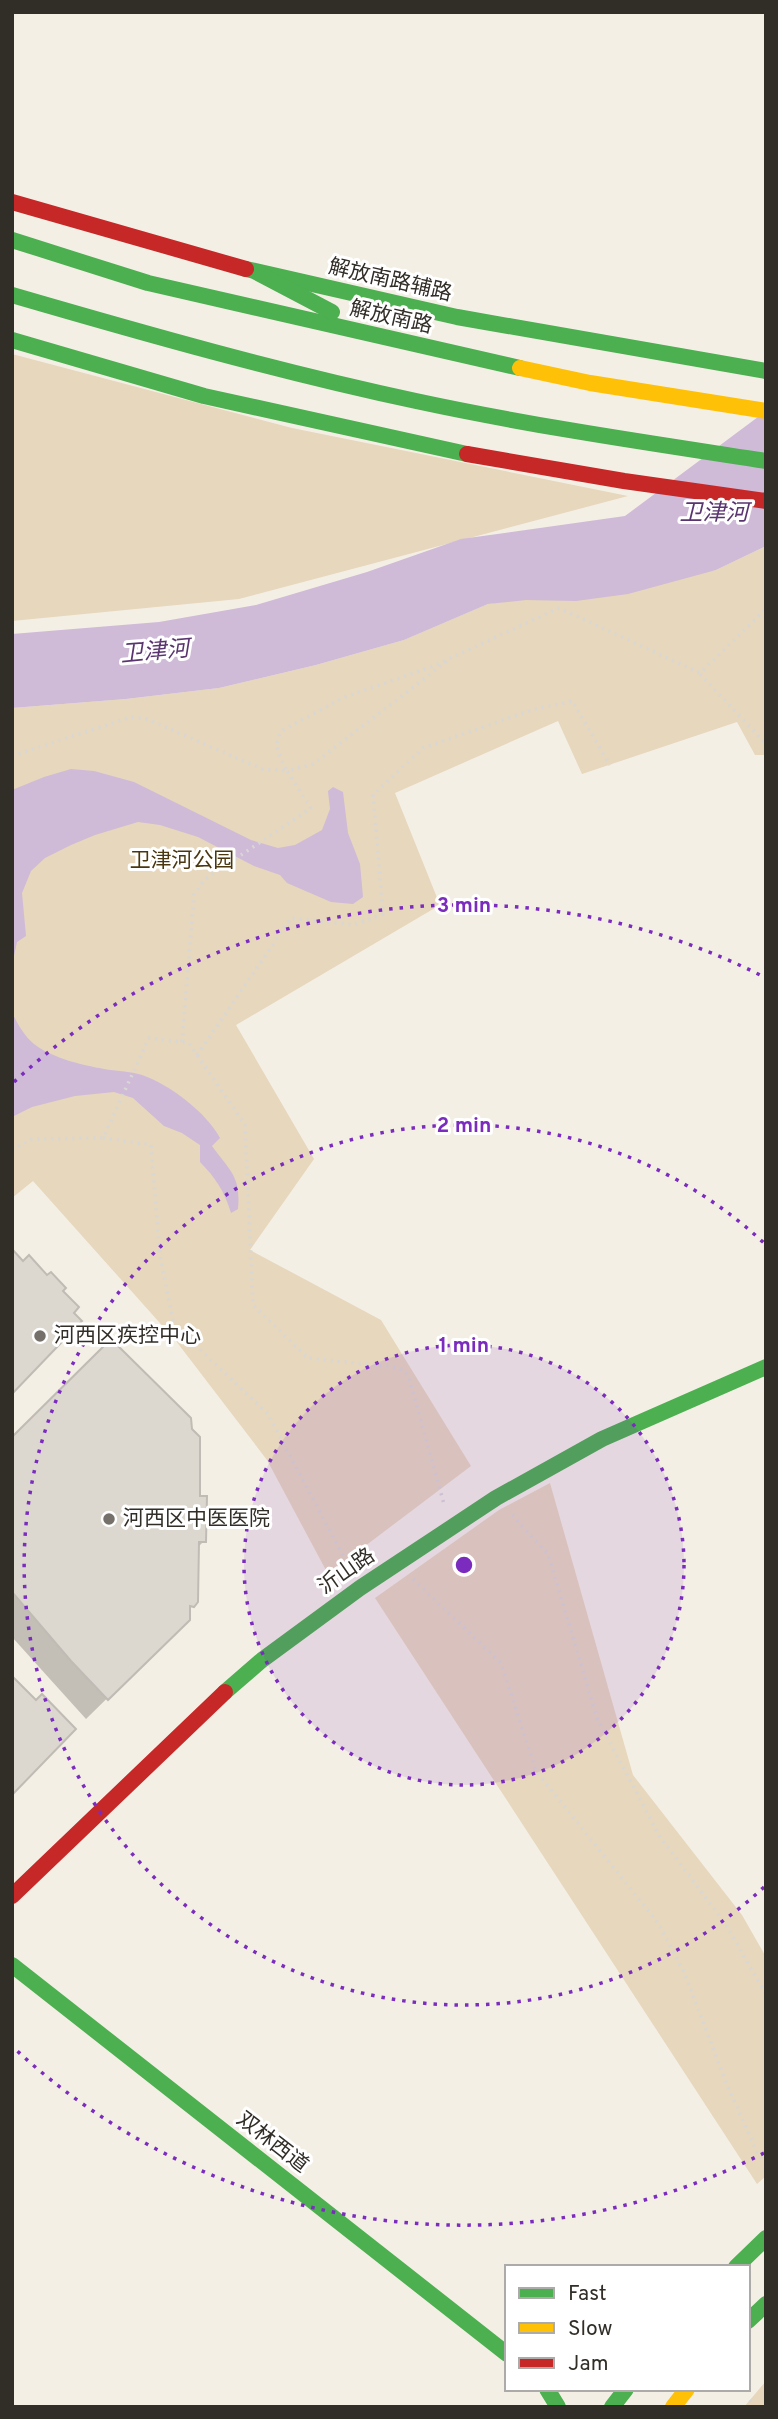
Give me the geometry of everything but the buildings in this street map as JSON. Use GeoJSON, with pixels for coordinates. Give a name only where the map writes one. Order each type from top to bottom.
{"type":"FeatureCollection","features":[{"type":"Feature","properties":{"kind":"main road","name":"解放南路辅路"},"geometry":{"type":"LineString","coordinates":[[12,202],[256,272],[471,320],[766,371]]}},
{"type":"Feature","properties":{"kind":"main road","name":"解放南路"},"geometry":{"type":"LineString","coordinates":[[12,240],[148,283],[379,337],[590,383],[766,411]]}},
{"type":"Feature","properties":{"kind":"main road"},"geometry":{"type":"LineString","coordinates":[[256,272],[379,337]]}},
{"type":"Feature","properties":{"kind":"main road"},"geometry":{"type":"LineString","coordinates":[[12,295],[152,336],[358,388],[578,432],[766,461]]}},
{"type":"Feature","properties":{"kind":"main road"},"geometry":{"type":"LineString","coordinates":[[12,340],[204,396],[470,455],[766,501]]}},
{"type":"Feature","properties":{"kind":"main road","name":"沂山路"},"geometry":{"type":"LineString","coordinates":[[12,1896],[204,1710],[272,1653],[396,1563],[496,1498],[602,1439],[766,1367]]}},
{"type":"Feature","properties":{"kind":"main road"},"geometry":{"type":"LineString","coordinates":[[584,1431],[621,1413]]}},
{"type":"Feature","properties":{"kind":"main road"},"geometry":{"type":"LineString","coordinates":[[12,1874],[222,1673]]}},
{"type":"Feature","properties":{"kind":"main road","name":"双林西道"},"geometry":{"type":"LineString","coordinates":[[12,1948],[299,2170]]}},
{"type":"Feature","properties":{"kind":"main road","name":"双林西道"},"geometry":{"type":"LineString","coordinates":[[12,1965],[505,2352]]}},
{"type":"Feature","properties":{"kind":"main road"},"geometry":{"type":"LineString","coordinates":[[738,2265],[766,2238]]}},
{"type":"Feature","properties":{"kind":"main road"},"geometry":{"type":"LineString","coordinates":[[750,2319],[766,2304]]}},
{"type":"Feature","properties":{"kind":"main road"},"geometry":{"type":"LineString","coordinates":[[548,2391],[558,2407]]}},
{"type":"Feature","properties":{"kind":"main road"},"geometry":{"type":"LineString","coordinates":[[612,2407],[624,2391]]}},
{"type":"Feature","properties":{"kind":"main road"},"geometry":{"type":"LineString","coordinates":[[673,2407],[685,2391]]}},
{"type":"Feature","properties":{"kind":"path"},"geometry":{"type":"LineString","coordinates":[[182,1042],[194,895],[204,880],[311,808],[276,748],[278,737],[283,730],[345,697],[453,657],[559,608],[700,673],[766,744]]}},
{"type":"Feature","properties":{"kind":"path"},"geometry":{"type":"LineString","coordinates":[[700,673],[766,609]]}},
{"type":"Feature","properties":{"kind":"path"},"geometry":{"type":"LineString","coordinates":[[12,755],[131,717],[147,719],[262,769],[287,771],[313,764],[453,657]]}},
{"type":"Feature","properties":{"kind":"path"},"geometry":{"type":"LineString","coordinates":[[197,1055],[291,918],[354,925],[383,914],[373,795],[423,748],[532,710],[572,701],[610,765]]}},
{"type":"Feature","properties":{"kind":"path"},"geometry":{"type":"LineString","coordinates":[[103,1138],[149,1038],[189,1043],[245,1125],[253,1305],[308,1358],[404,1370],[409,1378],[446,1509]]}},
{"type":"Feature","properties":{"kind":"path"},"geometry":{"type":"LineString","coordinates":[[12,1150],[32,1139],[103,1138],[151,1145],[160,1256],[174,1325],[268,1414],[352,1572]]}},
{"type":"Feature","properties":{"kind":"path"},"geometry":{"type":"LineString","coordinates":[[496,1498],[548,1554],[597,1718],[660,1837],[727,1926],[766,1995]]}},
{"type":"Feature","properties":{"kind":"path"},"geometry":{"type":"LineString","coordinates":[[396,1563],[500,1663],[536,1771],[658,1923],[684,1972],[727,2085],[757,2152],[766,2164]]}},
{"type":"Feature","properties":{"kind":"path"},"geometry":{"type":"LineString","coordinates":[[750,2400],[755,2407]]}},
{"type":"Feature","properties":{"kind":"green space"},"geometry":{"type":"Polygon","coordinates":[[[12,354],[292,428],[628,496],[239,599],[12,621],[12,354]]]}},
{"type":"Feature","properties":{"kind":"green space","name":"卫津河公园"},"geometry":{"type":"Polygon","coordinates":[[[766,546],[766,755],[755,755],[737,722],[582,774],[558,721],[395,793],[440,905],[236,1025],[314,1159],[250,1250],[381,1320],[471,1466],[328,1574],[267,1460],[176,1341],[33,1181],[12,1198],[12,708],[219,688],[404,640],[488,604],[716,570],[766,546]]]}},
{"type":"Feature","properties":{"kind":"green space"},"geometry":{"type":"Polygon","coordinates":[[[550,1483],[633,1775],[742,1915],[766,1957],[766,2176],[757,2184],[375,1598],[499,1510],[550,1483]]]}},
{"type":"Feature","properties":{"kind":"green space"},"geometry":{"type":"Polygon","coordinates":[[[766,2381],[766,2407],[744,2407],[766,2381]]]}},
{"type":"Feature","properties":{"kind":"water","name":"卫津河"},"geometry":{"type":"Polygon","coordinates":[[[766,411],[766,546],[716,570],[628,594],[576,601],[526,600],[488,604],[404,640],[219,688],[12,708],[12,634],[159,622],[256,605],[367,572],[461,539],[625,516],[766,411]]]}},
{"type":"Feature","properties":{"kind":"water"},"geometry":{"type":"Polygon","coordinates":[[[71,769],[94,771],[134,782],[251,840],[278,848],[295,845],[322,830],[330,809],[328,791],[333,787],[343,792],[348,833],[360,864],[363,897],[353,904],[331,902],[287,883],[280,875],[254,866],[198,837],[160,825],[138,822],[71,845],[45,858],[31,871],[22,893],[26,936],[17,942],[12,965],[12,790],[71,769]]]}},
{"type":"Feature","properties":{"kind":"water"},"geometry":{"type":"Polygon","coordinates":[[[12,1013],[27,1037],[42,1049],[80,1064],[130,1072],[153,1079],[197,1109],[220,1138],[212,1146],[236,1181],[238,1209],[231,1213],[219,1185],[200,1162],[200,1145],[182,1133],[164,1126],[133,1098],[114,1092],[75,1096],[32,1107],[12,1117],[12,1013]]]}},
{"type":"Feature","properties":{"kind":"traffic: fast"},"geometry":{"type":"LineString","coordinates":[[12,240],[148,283],[520,368]]}},
{"type":"Feature","properties":{"kind":"traffic: fast"},"geometry":{"type":"LineString","coordinates":[[246,269],[457,317],[766,371]]}},
{"type":"Feature","properties":{"kind":"traffic: fast"},"geometry":{"type":"LineString","coordinates":[[256,272],[332,312]]}},
{"type":"Feature","properties":{"kind":"traffic: fast"},"geometry":{"type":"LineString","coordinates":[[12,295],[163,338],[365,390],[547,426],[766,461]]}},
{"type":"Feature","properties":{"kind":"traffic: fast"},"geometry":{"type":"LineString","coordinates":[[12,340],[204,396],[467,454]]}},
{"type":"Feature","properties":{"kind":"traffic: fast"},"geometry":{"type":"LineString","coordinates":[[225,1692],[262,1660],[360,1588],[496,1498],[602,1439],[766,1367]]}},
{"type":"Feature","properties":{"kind":"traffic: fast"},"geometry":{"type":"LineString","coordinates":[[12,1965],[505,2352]]}},
{"type":"Feature","properties":{"kind":"traffic: fast"},"geometry":{"type":"LineString","coordinates":[[738,2265],[766,2238]]}},
{"type":"Feature","properties":{"kind":"traffic: fast"},"geometry":{"type":"LineString","coordinates":[[750,2319],[766,2304]]}},
{"type":"Feature","properties":{"kind":"traffic: fast"},"geometry":{"type":"LineString","coordinates":[[548,2391],[558,2407]]}},
{"type":"Feature","properties":{"kind":"traffic: fast"},"geometry":{"type":"LineString","coordinates":[[612,2407],[624,2391]]}},
{"type":"Feature","properties":{"kind":"traffic: slow"},"geometry":{"type":"LineString","coordinates":[[520,368],[590,383],[766,411]]}},
{"type":"Feature","properties":{"kind":"traffic: slow"},"geometry":{"type":"LineString","coordinates":[[673,2407],[685,2391]]}},
{"type":"Feature","properties":{"kind":"traffic: jam"},"geometry":{"type":"LineString","coordinates":[[12,202],[246,269]]}},
{"type":"Feature","properties":{"kind":"traffic: jam"},"geometry":{"type":"LineString","coordinates":[[467,454],[624,481],[766,501]]}},
{"type":"Feature","properties":{"kind":"traffic: jam"},"geometry":{"type":"LineString","coordinates":[[12,1896],[225,1692]]}},
{"type":"Feature","properties":{"kind":"place","name":"河西区疾控中心"},"geometry":{"type":"Point","coordinates":[40,1336]}},
{"type":"Feature","properties":{"kind":"place","name":"河西区中医医院"},"geometry":{"type":"Point","coordinates":[109,1519]}}]}
